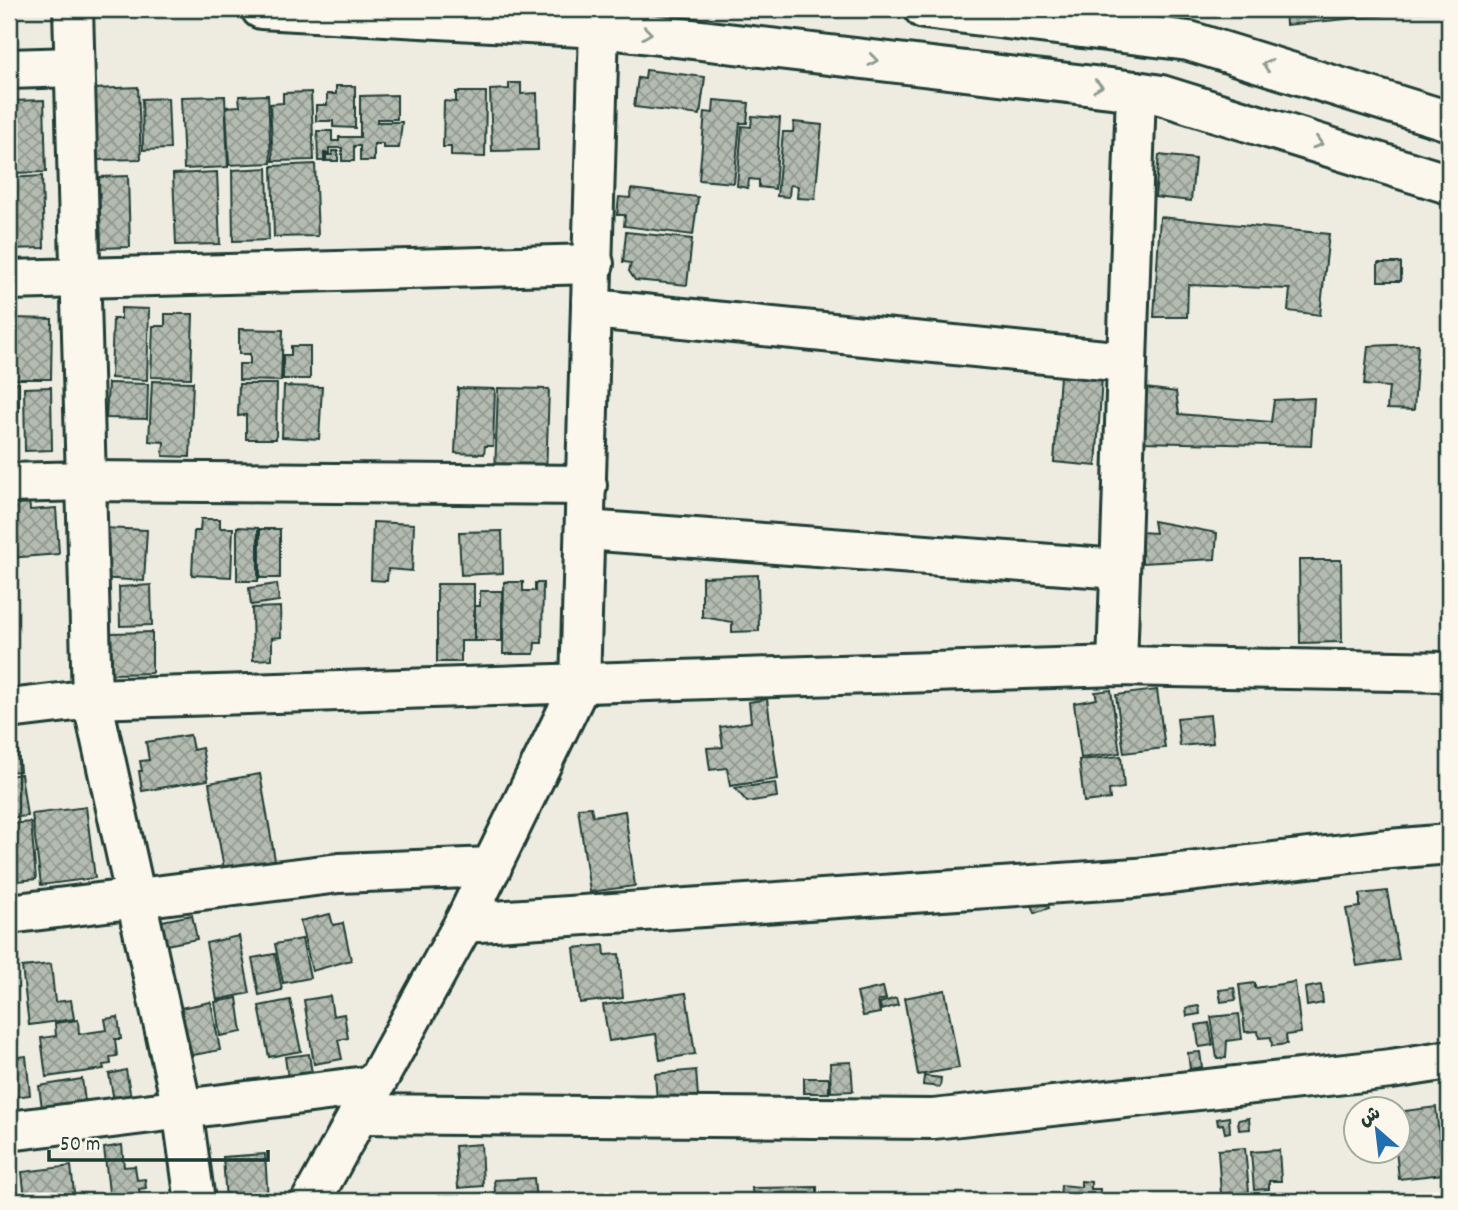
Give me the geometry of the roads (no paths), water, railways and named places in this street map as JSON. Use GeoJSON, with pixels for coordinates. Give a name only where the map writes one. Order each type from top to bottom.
{"type":"FeatureCollection","features":[{"type":"Feature","properties":{"kind":"street"},"geometry":{"type":"LineString","coordinates":[[73,9],[92,698],[182,1108],[195,1201]]}},
{"type":"Feature","properties":{"kind":"street"},"geometry":{"type":"LineString","coordinates":[[261,9],[599,28],[1161,94],[1449,184]]}},
{"type":"Feature","properties":{"kind":"street"},"geometry":{"type":"LineString","coordinates":[[924,9],[1061,17],[1189,41],[1449,121]]}},
{"type":"Feature","properties":{"kind":"street"},"geometry":{"type":"LineString","coordinates":[[311,1201],[464,923],[580,685],[593,309],[599,28]]}},
{"type":"Feature","properties":{"kind":"street"},"geometry":{"type":"LineString","coordinates":[[9,69],[74,68]]}},
{"type":"Feature","properties":{"kind":"street"},"geometry":{"type":"LineString","coordinates":[[1117,666],[1136,91]]}},
{"type":"Feature","properties":{"kind":"street"},"geometry":{"type":"LineString","coordinates":[[9,280],[594,264]]}},
{"type":"Feature","properties":{"kind":"street"},"geometry":{"type":"LineString","coordinates":[[593,309],[1125,362]]}},
{"type":"Feature","properties":{"kind":"street"},"geometry":{"type":"LineString","coordinates":[[9,483],[86,481],[587,485]]}},
{"type":"Feature","properties":{"kind":"street"},"geometry":{"type":"LineString","coordinates":[[585,530],[1119,569]]}},
{"type":"Feature","properties":{"kind":"street"},"geometry":{"type":"LineString","coordinates":[[9,709],[92,698],[580,685],[1117,666],[1449,672]]}},
{"type":"Feature","properties":{"kind":"street"},"geometry":{"type":"LineString","coordinates":[[464,923],[1136,878],[1378,849],[1449,844]]}},
{"type":"Feature","properties":{"kind":"street"},"geometry":{"type":"LineString","coordinates":[[9,914],[340,873],[492,867]]}},
{"type":"Feature","properties":{"kind":"street"},"geometry":{"type":"LineString","coordinates":[[9,1131],[182,1108],[366,1099],[933,1119],[1391,1069],[1449,1060]]}}]}
